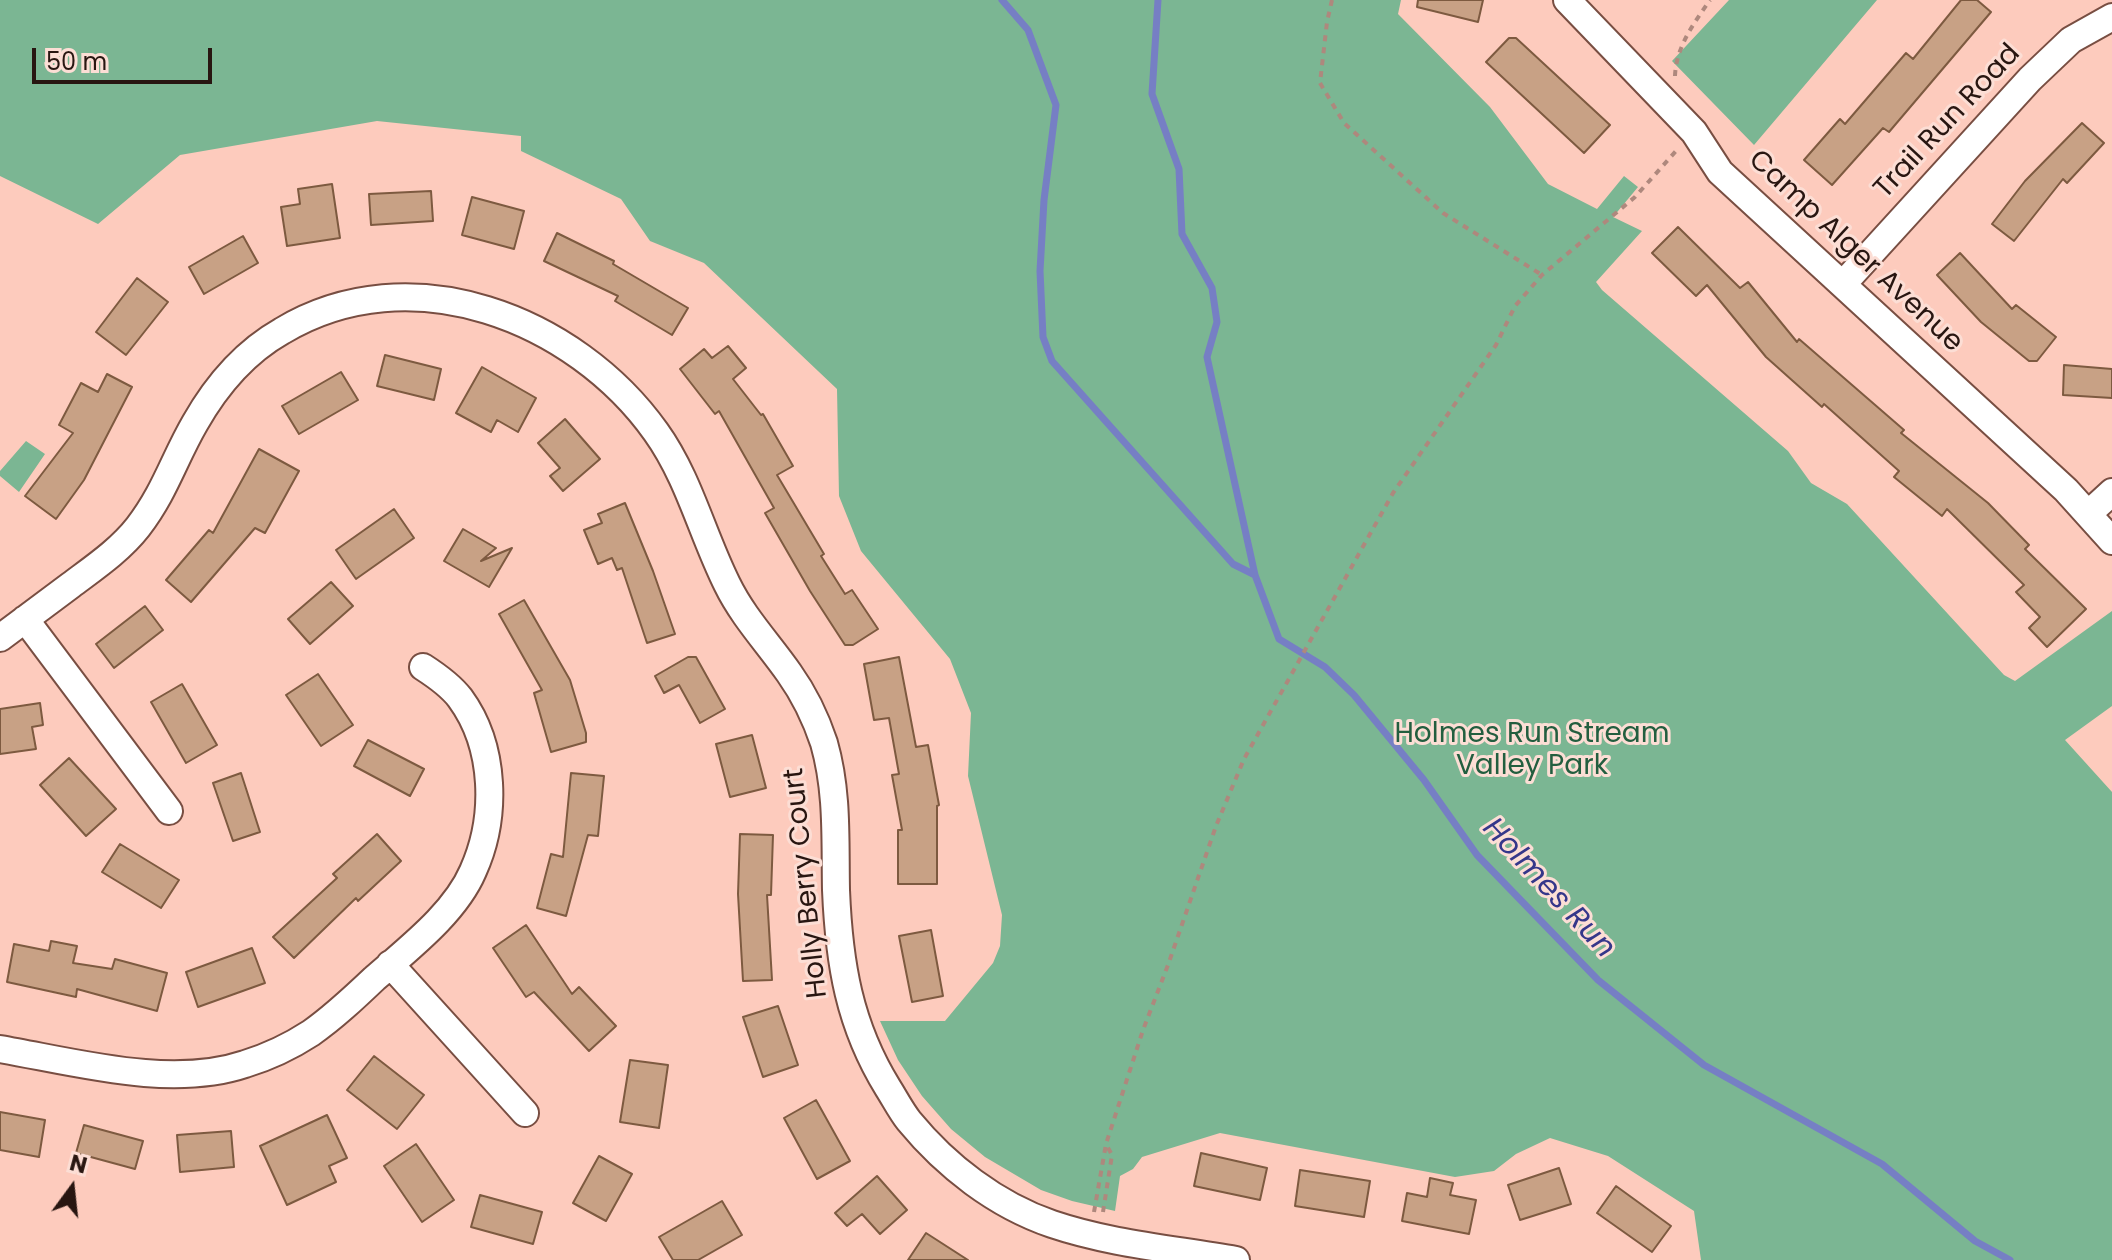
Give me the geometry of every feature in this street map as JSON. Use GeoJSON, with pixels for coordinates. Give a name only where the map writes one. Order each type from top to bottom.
{"type":"FeatureCollection","features":[{"type":"Feature","properties":{"kind":"street","name":"Camp Alger Avenue"},"geometry":{"type":"LineString","coordinates":[[1567,0],[1694,132],[1720,172],[2066,490],[2112,541]]}},
{"type":"Feature","properties":{"kind":"street","name":"Trail Run Road"},"geometry":{"type":"LineString","coordinates":[[1843,284],[2030,79],[2071,40],[2112,17]]}},
{"type":"Feature","properties":{"kind":"street","name":"Holly Berry Court"},"geometry":{"type":"LineString","coordinates":[[0,638],[110,556],[136,530],[162,493],[194,424],[214,393],[253,351],[292,325],[346,305],[422,297],[449,300],[494,312],[534,327],[573,349],[600,370],[632,401],[658,434],[679,468],[726,583],[749,622],[790,674],[809,708],[823,742],[833,781],[840,952],[847,993],[871,1061],[907,1119],[967,1178],[1005,1203],[1048,1223],[1140,1245],[1236,1260]]}},
{"type":"Feature","properties":{"kind":"street"},"geometry":{"type":"LineString","coordinates":[[2088,514],[2112,492]]}},
{"type":"Feature","properties":{"kind":"street"},"geometry":{"type":"LineString","coordinates":[[25,619],[169,811]]}},
{"type":"Feature","properties":{"kind":"street"},"geometry":{"type":"LineString","coordinates":[[0,1049],[172,1075],[197,1074],[243,1065],[280,1051],[312,1032],[440,919],[473,871],[488,820],[490,787],[485,753],[474,719],[459,696],[423,667]]}},
{"type":"Feature","properties":{"kind":"street"},"geometry":{"type":"LineString","coordinates":[[390,964],[525,1113]]}},
{"type":"Feature","properties":{"kind":"path"},"geometry":{"type":"LineString","coordinates":[[1332,0],[1320,83],[1344,123],[1443,213],[1542,275]]}},
{"type":"Feature","properties":{"kind":"path"},"geometry":{"type":"LineString","coordinates":[[1674,74],[1687,35],[1710,0]]}},
{"type":"Feature","properties":{"kind":"path"},"geometry":{"type":"LineString","coordinates":[[1098,1195],[1106,1144],[1143,1030],[1216,826],[1244,759],[1393,493],[1496,345],[1515,306],[1542,275],[1635,197],[1694,132]]}},
{"type":"Feature","properties":{"kind":"path"},"geometry":{"type":"LineString","coordinates":[[1098,1236],[1112,1155],[1106,1144]]}},
{"type":"Feature","properties":{"kind":"green space","name":"Holmes Run Stream Valley Park"},"geometry":{"type":"Polygon","coordinates":[[[0,0],[1401,0],[1398,14],[1490,107],[1548,184],[1597,209],[1624,176],[1638,187],[1613,217],[1642,231],[1596,282],[1602,290],[1788,451],[1811,483],[1847,504],[2004,675],[2015,681],[2112,611],[2112,706],[2065,740],[2112,792],[2112,1260],[1701,1260],[1694,1211],[1608,1156],[1550,1138],[1516,1154],[1494,1171],[1455,1177],[1220,1133],[1142,1157],[1133,1169],[1120,1176],[1115,1211],[1041,1190],[985,1157],[951,1129],[922,1096],[898,1060],[880,1021],[945,1021],[993,963],[1000,946],[1002,915],[968,776],[971,713],[950,659],[861,551],[839,496],[837,389],[704,263],[650,241],[621,199],[521,151],[521,136],[377,121],[180,155],[98,224],[0,176],[0,0]]]}},
{"type":"Feature","properties":{"kind":"green space"},"geometry":{"type":"Polygon","coordinates":[[[1729,0],[1877,0],[1754,145],[1672,61],[1729,0]]]}},
{"type":"Feature","properties":{"kind":"green space"},"geometry":{"type":"Polygon","coordinates":[[[26,441],[45,454],[19,492],[0,476],[0,471],[26,441]]]}},
{"type":"Feature","properties":{"kind":"building"},"geometry":{"type":"Polygon","coordinates":[[[1418,0],[1483,0],[1478,22],[1417,7],[1418,0]]]}},
{"type":"Feature","properties":{"kind":"building"},"geometry":{"type":"Polygon","coordinates":[[[1961,0],[1977,0],[1991,12],[1889,132],[1883,128],[1832,185],[1804,160],[1840,119],[1845,124],[1906,53],[1913,59],[1961,0]]]}},
{"type":"Feature","properties":{"kind":"building"},"geometry":{"type":"Polygon","coordinates":[[[1509,38],[1516,38],[1610,125],[1584,153],[1486,62],[1509,38]]]}},
{"type":"Feature","properties":{"kind":"building"},"geometry":{"type":"Polygon","coordinates":[[[2082,123],[2104,143],[2067,183],[2063,179],[2014,241],[1992,224],[2025,181],[2082,123]]]}},
{"type":"Feature","properties":{"kind":"building"},"geometry":{"type":"Polygon","coordinates":[[[332,184],[340,238],[287,246],[281,207],[300,204],[298,189],[332,184]]]}},
{"type":"Feature","properties":{"kind":"building"},"geometry":{"type":"Polygon","coordinates":[[[431,191],[433,221],[371,225],[369,194],[431,191]]]}},
{"type":"Feature","properties":{"kind":"building"},"geometry":{"type":"Polygon","coordinates":[[[472,197],[524,211],[514,249],[462,235],[472,197]]]}},
{"type":"Feature","properties":{"kind":"building"},"geometry":{"type":"Polygon","coordinates":[[[1678,227],[1740,288],[1748,282],[1797,342],[1799,339],[1904,430],[1901,433],[1988,503],[2029,545],[2025,549],[2086,609],[2047,647],[2029,628],[2040,617],[2016,592],[2024,585],[1947,509],[1942,516],[1894,477],[1899,471],[1766,357],[1707,285],[1696,296],[1652,253],[1678,227]]]}},
{"type":"Feature","properties":{"kind":"building"},"geometry":{"type":"Polygon","coordinates":[[[557,233],[614,261],[613,264],[688,308],[672,335],[615,301],[618,296],[544,261],[557,233]]]}},
{"type":"Feature","properties":{"kind":"building"},"geometry":{"type":"Polygon","coordinates":[[[243,236],[258,263],[204,294],[189,267],[243,236]]]}},
{"type":"Feature","properties":{"kind":"building"},"geometry":{"type":"Polygon","coordinates":[[[1960,253],[2012,309],[2016,305],[2056,337],[2037,361],[2029,361],[1981,322],[1937,275],[1960,253]]]}},
{"type":"Feature","properties":{"kind":"building"},"geometry":{"type":"Polygon","coordinates":[[[137,278],[168,302],[126,355],[96,332],[137,278]]]}},
{"type":"Feature","properties":{"kind":"building"},"geometry":{"type":"Polygon","coordinates":[[[728,346],[746,368],[733,379],[763,414],[793,466],[777,475],[845,594],[852,590],[878,629],[853,645],[845,645],[765,513],[774,508],[719,411],[715,414],[680,369],[704,349],[712,358],[728,346]]]}},
{"type":"Feature","properties":{"kind":"building"},"geometry":{"type":"Polygon","coordinates":[[[385,355],[441,369],[434,400],[377,386],[385,355]]]}},
{"type":"Feature","properties":{"kind":"building"},"geometry":{"type":"Polygon","coordinates":[[[2064,365],[2112,369],[2112,398],[2063,395],[2064,365]]]}},
{"type":"Feature","properties":{"kind":"building"},"geometry":{"type":"Polygon","coordinates":[[[482,367],[536,398],[518,432],[497,420],[491,432],[456,413],[482,367]]]}},
{"type":"Feature","properties":{"kind":"building"},"geometry":{"type":"Polygon","coordinates":[[[341,372],[358,400],[299,434],[282,406],[341,372]]]}},
{"type":"Feature","properties":{"kind":"building"},"geometry":{"type":"Polygon","coordinates":[[[107,374],[132,387],[84,480],[56,519],[25,496],[73,433],[59,425],[81,383],[98,392],[107,374]]]}},
{"type":"Feature","properties":{"kind":"building"},"geometry":{"type":"Polygon","coordinates":[[[565,419],[600,459],[563,491],[550,476],[560,468],[538,443],[565,419]]]}},
{"type":"Feature","properties":{"kind":"building"},"geometry":{"type":"Polygon","coordinates":[[[259,449],[299,471],[265,533],[255,528],[191,602],[166,580],[209,530],[213,533],[259,449]]]}},
{"type":"Feature","properties":{"kind":"building"},"geometry":{"type":"Polygon","coordinates":[[[625,503],[675,634],[647,643],[622,568],[617,570],[612,558],[598,564],[584,530],[602,523],[598,514],[625,503]]]}},
{"type":"Feature","properties":{"kind":"building"},"geometry":{"type":"Polygon","coordinates":[[[394,509],[414,538],[356,579],[336,550],[394,509]]]}},
{"type":"Feature","properties":{"kind":"building"},"geometry":{"type":"Polygon","coordinates":[[[463,529],[496,548],[481,561],[512,548],[489,587],[444,561],[463,529]]]}},
{"type":"Feature","properties":{"kind":"building"},"geometry":{"type":"Polygon","coordinates":[[[331,582],[353,606],[310,644],[288,619],[331,582]]]}},
{"type":"Feature","properties":{"kind":"building"},"geometry":{"type":"Polygon","coordinates":[[[524,600],[570,680],[586,742],[551,752],[534,693],[542,690],[499,614],[524,600]]]}},
{"type":"Feature","properties":{"kind":"building"},"geometry":{"type":"Polygon","coordinates":[[[145,606],[163,630],[114,668],[96,644],[145,606]]]}},
{"type":"Feature","properties":{"kind":"building"},"geometry":{"type":"Polygon","coordinates":[[[688,657],[696,657],[725,709],[700,723],[679,685],[664,693],[655,676],[688,657]]]}},
{"type":"Feature","properties":{"kind":"building"},"geometry":{"type":"Polygon","coordinates":[[[899,657],[916,747],[928,745],[939,805],[937,884],[898,884],[898,830],[902,830],[892,775],[899,774],[889,718],[874,720],[864,664],[899,657]]]}},
{"type":"Feature","properties":{"kind":"building"},"geometry":{"type":"Polygon","coordinates":[[[318,674],[353,725],[321,746],[286,695],[318,674]]]}},
{"type":"Feature","properties":{"kind":"building"},"geometry":{"type":"Polygon","coordinates":[[[182,684],[217,745],[186,763],[151,702],[182,684]]]}},
{"type":"Feature","properties":{"kind":"building"},"geometry":{"type":"Polygon","coordinates":[[[40,703],[43,725],[32,727],[36,749],[0,754],[0,709],[40,703]]]}},
{"type":"Feature","properties":{"kind":"building"},"geometry":{"type":"Polygon","coordinates":[[[752,735],[766,788],[730,797],[716,744],[752,735]]]}},
{"type":"Feature","properties":{"kind":"building"},"geometry":{"type":"Polygon","coordinates":[[[368,740],[424,769],[410,796],[354,766],[368,740]]]}},
{"type":"Feature","properties":{"kind":"building"},"geometry":{"type":"Polygon","coordinates":[[[69,758],[116,809],[86,836],[40,785],[69,758]]]}},
{"type":"Feature","properties":{"kind":"building"},"geometry":{"type":"Polygon","coordinates":[[[241,773],[260,832],[233,841],[213,783],[241,773]]]}},
{"type":"Feature","properties":{"kind":"building"},"geometry":{"type":"Polygon","coordinates":[[[571,773],[604,776],[598,836],[588,835],[566,916],[537,908],[551,854],[563,857],[571,773]]]}},
{"type":"Feature","properties":{"kind":"building"},"geometry":{"type":"Polygon","coordinates":[[[377,834],[401,861],[358,901],[356,898],[294,958],[273,937],[337,878],[333,874],[377,834]]]}},
{"type":"Feature","properties":{"kind":"building"},"geometry":{"type":"Polygon","coordinates":[[[740,834],[773,835],[771,895],[767,895],[772,980],[743,981],[738,894],[740,834]]]}},
{"type":"Feature","properties":{"kind":"building"},"geometry":{"type":"Polygon","coordinates":[[[120,844],[179,880],[161,908],[102,872],[120,844]]]}},
{"type":"Feature","properties":{"kind":"building"},"geometry":{"type":"Polygon","coordinates":[[[526,925],[572,994],[579,987],[616,1026],[589,1051],[534,992],[526,997],[493,948],[526,925]]]}},
{"type":"Feature","properties":{"kind":"building"},"geometry":{"type":"Polygon","coordinates":[[[931,930],[943,996],[912,1002],[899,936],[931,930]]]}},
{"type":"Feature","properties":{"kind":"building"},"geometry":{"type":"Polygon","coordinates":[[[51,941],[77,946],[73,963],[112,969],[115,959],[167,973],[157,1011],[77,989],[76,997],[7,982],[14,944],[49,951],[51,941]]]}},
{"type":"Feature","properties":{"kind":"building"},"geometry":{"type":"Polygon","coordinates":[[[252,948],[265,983],[198,1007],[186,972],[252,948]]]}},
{"type":"Feature","properties":{"kind":"building"},"geometry":{"type":"Polygon","coordinates":[[[778,1006],[798,1065],[763,1077],[743,1017],[778,1006]]]}},
{"type":"Feature","properties":{"kind":"building"},"geometry":{"type":"Polygon","coordinates":[[[374,1056],[424,1095],[397,1129],[347,1090],[374,1056]]]}},
{"type":"Feature","properties":{"kind":"building"},"geometry":{"type":"Polygon","coordinates":[[[630,1060],[668,1065],[659,1128],[620,1122],[630,1060]]]}},
{"type":"Feature","properties":{"kind":"building"},"geometry":{"type":"Polygon","coordinates":[[[816,1100],[850,1161],[817,1179],[784,1118],[816,1100]]]}},
{"type":"Feature","properties":{"kind":"building"},"geometry":{"type":"Polygon","coordinates":[[[0,1112],[45,1120],[39,1157],[0,1150],[0,1112]]]}},
{"type":"Feature","properties":{"kind":"building"},"geometry":{"type":"Polygon","coordinates":[[[327,1115],[347,1158],[329,1166],[336,1182],[287,1205],[260,1146],[327,1115]]]}},
{"type":"Feature","properties":{"kind":"building"},"geometry":{"type":"Polygon","coordinates":[[[84,1125],[143,1141],[135,1169],[76,1153],[84,1125]]]}},
{"type":"Feature","properties":{"kind":"building"},"geometry":{"type":"Polygon","coordinates":[[[231,1131],[234,1167],[180,1172],[177,1135],[231,1131]]]}},
{"type":"Feature","properties":{"kind":"building"},"geometry":{"type":"Polygon","coordinates":[[[416,1144],[454,1200],[422,1222],[384,1166],[416,1144]]]}},
{"type":"Feature","properties":{"kind":"building"},"geometry":{"type":"Polygon","coordinates":[[[1201,1153],[1267,1168],[1260,1200],[1194,1186],[1201,1153]]]}},
{"type":"Feature","properties":{"kind":"building"},"geometry":{"type":"Polygon","coordinates":[[[599,1156],[632,1174],[606,1221],[573,1203],[599,1156]]]}},
{"type":"Feature","properties":{"kind":"building"},"geometry":{"type":"Polygon","coordinates":[[[1559,1168],[1571,1204],[1520,1220],[1508,1185],[1559,1168]]]}},
{"type":"Feature","properties":{"kind":"building"},"geometry":{"type":"Polygon","coordinates":[[[1300,1170],[1370,1181],[1364,1217],[1295,1206],[1300,1170]]]}},
{"type":"Feature","properties":{"kind":"building"},"geometry":{"type":"Polygon","coordinates":[[[877,1176],[907,1210],[880,1234],[862,1214],[847,1226],[835,1213],[877,1176]]]}},
{"type":"Feature","properties":{"kind":"building"},"geometry":{"type":"Polygon","coordinates":[[[1430,1178],[1453,1183],[1450,1195],[1476,1200],[1469,1234],[1402,1221],[1407,1193],[1427,1197],[1430,1178]]]}},
{"type":"Feature","properties":{"kind":"building"},"geometry":{"type":"Polygon","coordinates":[[[1616,1186],[1671,1226],[1652,1252],[1597,1213],[1616,1186]]]}},
{"type":"Feature","properties":{"kind":"building"},"geometry":{"type":"Polygon","coordinates":[[[480,1195],[542,1212],[533,1244],[471,1227],[480,1195]]]}},
{"type":"Feature","properties":{"kind":"building"},"geometry":{"type":"Polygon","coordinates":[[[722,1201],[742,1235],[698,1260],[673,1260],[659,1237],[722,1201]]]}},
{"type":"Feature","properties":{"kind":"building"},"geometry":{"type":"Polygon","coordinates":[[[926,1233],[968,1260],[908,1260],[926,1233]]]}},
{"type":"Feature","properties":{"kind":"waterway"},"geometry":{"type":"LineString","coordinates":[[1002,0],[1028,30],[1056,105],[1044,200],[1040,271],[1043,337],[1052,361],[1233,564],[1255,575]]}},
{"type":"Feature","properties":{"kind":"waterway","name":"Holmes Run"},"geometry":{"type":"LineString","coordinates":[[1158,0],[1152,94],[1179,169],[1182,234],[1212,288],[1217,322],[1207,357],[1255,575],[1279,639],[1325,667],[1354,695],[1424,780],[1477,855],[1598,980],[1704,1065],[1882,1164],[1975,1241],[2010,1260]]}}]}
